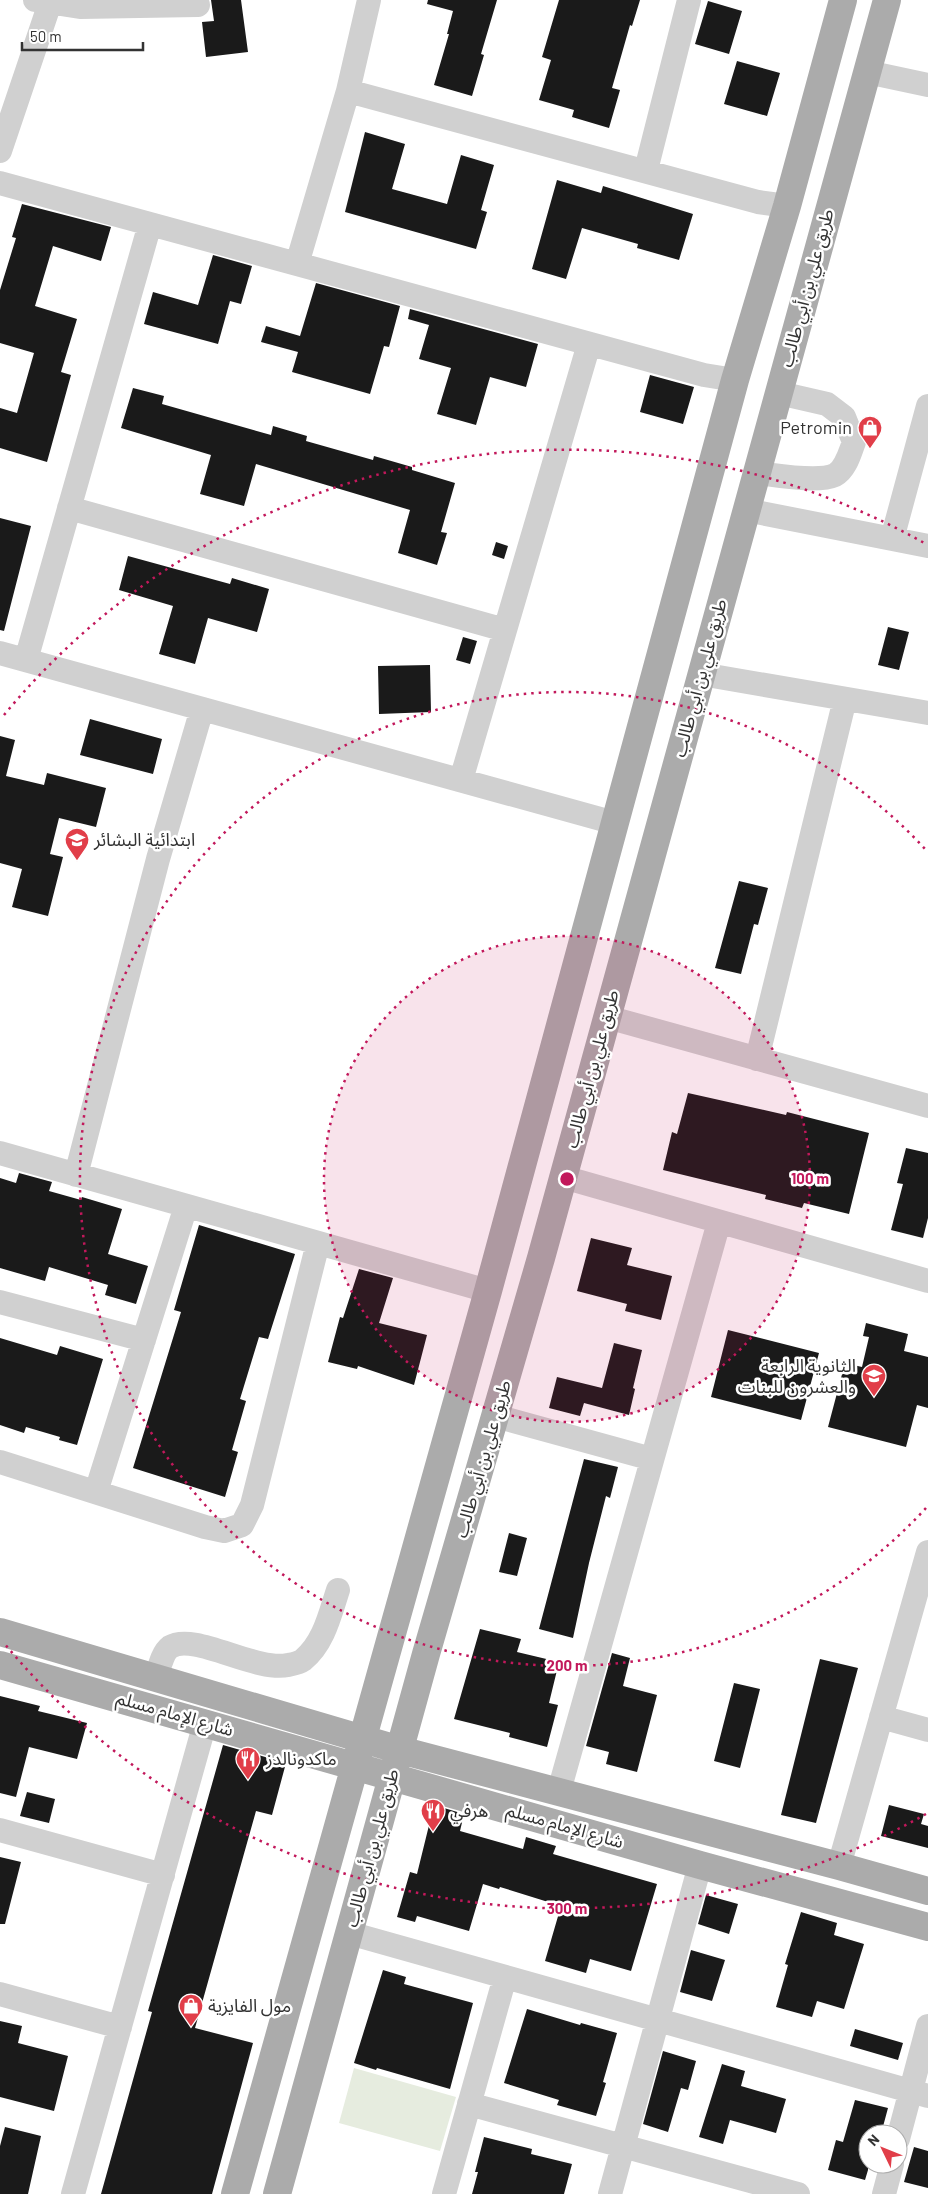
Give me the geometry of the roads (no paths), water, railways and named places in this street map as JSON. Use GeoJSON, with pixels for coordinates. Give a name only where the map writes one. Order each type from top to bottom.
{"type":"FeatureCollection","features":[{"type":"Feature","properties":{"kind":"main road"},"geometry":{"type":"LineString","coordinates":[[235,2194],[355,1765],[364,1739],[488,1291],[735,380],[787,206],[843,0]]}},
{"type":"Feature","properties":{"kind":"main road","name":"طريق علي بن أبي طالب"},"geometry":{"type":"LineString","coordinates":[[277,2194],[392,1776],[607,1017],[887,0]]}},
{"type":"Feature","properties":{"kind":"main road","name":"شارع الإمام مسلم"},"geometry":{"type":"LineString","coordinates":[[0,1632],[400,1750],[839,1866],[928,1892]]}},
{"type":"Feature","properties":{"kind":"main road","name":"شارع الإمام مسلم"},"geometry":{"type":"LineString","coordinates":[[0,1665],[700,1865],[928,1927]]}},
{"type":"Feature","properties":{"kind":"street"},"geometry":{"type":"LineString","coordinates":[[297,264],[348,91],[368,0]]}},
{"type":"Feature","properties":{"kind":"street"},"geometry":{"type":"LineString","coordinates":[[646,170],[689,0]]}},
{"type":"Feature","properties":{"kind":"street"},"geometry":{"type":"LineString","coordinates":[[0,151],[46,1],[80,7],[198,5]]}},
{"type":"Feature","properties":{"kind":"street"},"geometry":{"type":"LineString","coordinates":[[867,72],[928,85]]}},
{"type":"Feature","properties":{"kind":"street"},"geometry":{"type":"LineString","coordinates":[[348,91],[646,170],[758,202],[787,206]]}},
{"type":"Feature","properties":{"kind":"street"},"geometry":{"type":"LineString","coordinates":[[0,183],[704,375],[735,380]]}},
{"type":"Feature","properties":{"kind":"street"},"geometry":{"type":"LineString","coordinates":[[26,660],[150,224]]}},
{"type":"Feature","properties":{"kind":"street"},"geometry":{"type":"LineString","coordinates":[[461,780],[589,344]]}},
{"type":"Feature","properties":{"kind":"street"},"geometry":{"type":"LineString","coordinates":[[757,473],[808,479],[835,474],[848,460],[854,442],[844,417],[827,404],[779,393]]}},
{"type":"Feature","properties":{"kind":"street"},"geometry":{"type":"LineString","coordinates":[[892,539],[928,406]]}},
{"type":"Feature","properties":{"kind":"street"},"geometry":{"type":"LineString","coordinates":[[69,508],[505,630]]}},
{"type":"Feature","properties":{"kind":"street"},"geometry":{"type":"LineString","coordinates":[[746,510],[928,546]]}},
{"type":"Feature","properties":{"kind":"street"},"geometry":{"type":"LineString","coordinates":[[0,653],[615,823]]}},
{"type":"Feature","properties":{"kind":"street"},"geometry":{"type":"LineString","coordinates":[[701,674],[928,713]]}},
{"type":"Feature","properties":{"kind":"street"},"geometry":{"type":"LineString","coordinates":[[757,1059],[845,699]]}},
{"type":"Feature","properties":{"kind":"street"},"geometry":{"type":"LineString","coordinates":[[76,1175],[158,859],[202,709]]}},
{"type":"Feature","properties":{"kind":"street"},"geometry":{"type":"LineString","coordinates":[[607,1017],[928,1106]]}},
{"type":"Feature","properties":{"kind":"street"},"geometry":{"type":"LineString","coordinates":[[0,1154],[488,1291]]}},
{"type":"Feature","properties":{"kind":"street"},"geometry":{"type":"LineString","coordinates":[[562,1178],[928,1281]]}},
{"type":"Feature","properties":{"kind":"street"},"geometry":{"type":"LineString","coordinates":[[96,1492],[186,1206]]}},
{"type":"Feature","properties":{"kind":"street"},"geometry":{"type":"LineString","coordinates":[[559,1791],[719,1222]]}},
{"type":"Feature","properties":{"kind":"street"},"geometry":{"type":"LineString","coordinates":[[0,1462],[204,1527],[224,1531],[242,1525],[252,1506],[318,1242]]}},
{"type":"Feature","properties":{"kind":"street"},"geometry":{"type":"LineString","coordinates":[[0,1302],[144,1340]]}},
{"type":"Feature","properties":{"kind":"street"},"geometry":{"type":"LineString","coordinates":[[495,1416],[652,1459]]}},
{"type":"Feature","properties":{"kind":"street"},"geometry":{"type":"LineString","coordinates":[[839,1866],[927,1557]]}},
{"type":"Feature","properties":{"kind":"street"},"geometry":{"type":"LineString","coordinates":[[156,1678],[161,1661],[169,1648],[183,1642],[250,1662],[278,1667],[301,1662],[316,1646],[328,1621],[338,1590]]}},
{"type":"Feature","properties":{"kind":"street"},"geometry":{"type":"LineString","coordinates":[[881,1717],[928,1730]]}},
{"type":"Feature","properties":{"kind":"street"},"geometry":{"type":"LineString","coordinates":[[73,2194],[205,1723]]}},
{"type":"Feature","properties":{"kind":"street"},"geometry":{"type":"LineString","coordinates":[[0,1830],[163,1875]]}},
{"type":"Feature","properties":{"kind":"street"},"geometry":{"type":"LineString","coordinates":[[610,2194],[700,1865]]}},
{"type":"Feature","properties":{"kind":"street"},"geometry":{"type":"LineString","coordinates":[[349,1933],[919,2094]]}},
{"type":"Feature","properties":{"kind":"street"},"geometry":{"type":"LineString","coordinates":[[444,2194],[505,1977]]}},
{"type":"Feature","properties":{"kind":"street"},"geometry":{"type":"LineString","coordinates":[[0,1994],[120,2028]]}},
{"type":"Feature","properties":{"kind":"street"},"geometry":{"type":"LineString","coordinates":[[905,2124],[919,2094],[928,2026]]}},
{"type":"Feature","properties":{"kind":"street"},"geometry":{"type":"LineString","coordinates":[[469,2104],[623,2147],[757,2189],[798,2194]]}},
{"type":"Feature","properties":{"kind":"street"},"geometry":{"type":"LineString","coordinates":[[884,2194],[889,2174]]}},
{"type":"Feature","properties":{"kind":"place","name":"Petromin"},"geometry":{"type":"Point","coordinates":[870,449]}},
{"type":"Feature","properties":{"kind":"place","name":"ابتدائية البشائر"},"geometry":{"type":"Point","coordinates":[77,861]}},
{"type":"Feature","properties":{"kind":"place","name":"الثانوية الرابعة والعشرون للبنات"},"geometry":{"type":"Point","coordinates":[874,1397]}},
{"type":"Feature","properties":{"kind":"place","name":"ماكدونالدز"},"geometry":{"type":"Point","coordinates":[248,1780]}},
{"type":"Feature","properties":{"kind":"place","name":"هرفي"},"geometry":{"type":"Point","coordinates":[433,1832]}},
{"type":"Feature","properties":{"kind":"place","name":"مول الفايزية"},"geometry":{"type":"Point","coordinates":[191,2027]}}]}
